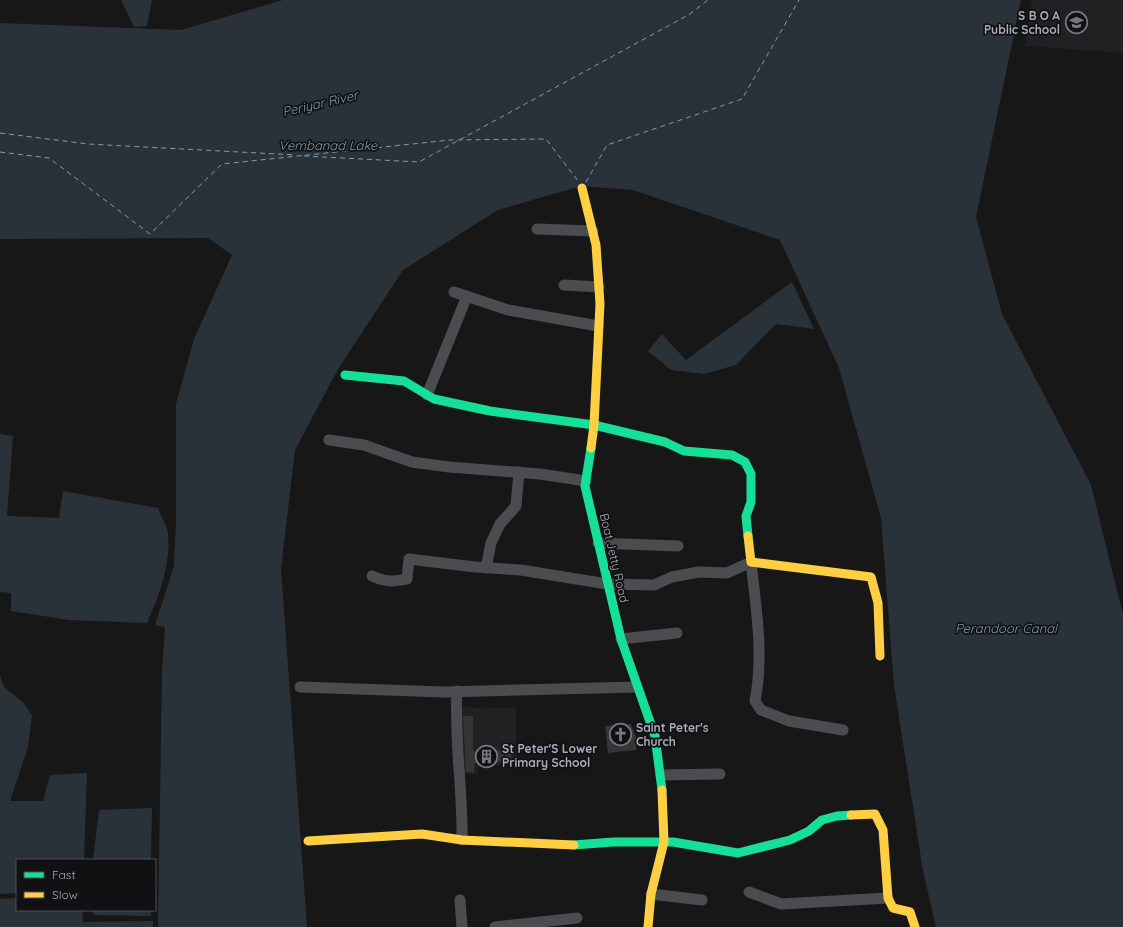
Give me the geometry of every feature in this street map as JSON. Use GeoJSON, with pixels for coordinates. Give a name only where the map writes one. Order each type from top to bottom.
{"type":"FeatureCollection","features":[{"type":"Feature","properties":{"kind":"street","name":"Boat Jetty Road"},"geometry":{"type":"LineString","coordinates":[[582,188],[596,245],[598,287],[594,425],[585,486],[621,639],[655,736],[661,775],[664,842],[651,894],[648,927]]}},
{"type":"Feature","properties":{"kind":"street"},"geometry":{"type":"LineString","coordinates":[[536,229],[593,231]]}},
{"type":"Feature","properties":{"kind":"street"},"geometry":{"type":"LineString","coordinates":[[564,285],[598,287]]}},
{"type":"Feature","properties":{"kind":"street"},"geometry":{"type":"LineString","coordinates":[[454,292],[508,310],[598,326]]}},
{"type":"Feature","properties":{"kind":"street"},"geometry":{"type":"LineString","coordinates":[[427,394],[467,296]]}},
{"type":"Feature","properties":{"kind":"street"},"geometry":{"type":"LineString","coordinates":[[345,375],[404,381],[434,399],[490,411],[594,425],[665,442],[684,451],[732,455],[745,462],[751,474],[751,502],[746,516],[759,624],[759,681],[754,701],[761,710],[789,721],[843,730]]}},
{"type":"Feature","properties":{"kind":"street"},"geometry":{"type":"LineString","coordinates":[[329,440],[364,445],[412,462],[449,468],[519,472],[586,481]]}},
{"type":"Feature","properties":{"kind":"street"},"geometry":{"type":"LineString","coordinates":[[486,568],[491,543],[500,524],[516,506],[519,472]]}},
{"type":"Feature","properties":{"kind":"street"},"geometry":{"type":"LineString","coordinates":[[598,543],[678,546]]}},
{"type":"Feature","properties":{"kind":"street"},"geometry":{"type":"LineString","coordinates":[[372,576],[384,581],[397,581],[407,578],[409,559],[486,568],[520,570],[607,584],[654,585],[672,577],[699,572],[727,573],[752,562],[871,577],[878,603],[880,656]]}},
{"type":"Feature","properties":{"kind":"street"},"geometry":{"type":"LineString","coordinates":[[621,639],[677,633]]}},
{"type":"Feature","properties":{"kind":"street"},"geometry":{"type":"LineString","coordinates":[[300,687],[457,692],[638,687]]}},
{"type":"Feature","properties":{"kind":"street"},"geometry":{"type":"LineString","coordinates":[[457,692],[456,711],[458,776],[462,813],[462,840]]}},
{"type":"Feature","properties":{"kind":"street"},"geometry":{"type":"LineString","coordinates":[[661,775],[720,774]]}},
{"type":"Feature","properties":{"kind":"street"},"geometry":{"type":"LineString","coordinates":[[308,841],[422,834],[462,840],[581,845],[613,842],[664,842],[710,847],[738,853],[790,840],[808,831],[822,820],[837,816],[875,814],[883,830],[888,898],[893,908],[910,912],[915,927]]}},
{"type":"Feature","properties":{"kind":"street"},"geometry":{"type":"LineString","coordinates":[[749,892],[781,904],[888,898]]}},
{"type":"Feature","properties":{"kind":"street"},"geometry":{"type":"LineString","coordinates":[[651,894],[702,900]]}},
{"type":"Feature","properties":{"kind":"street"},"geometry":{"type":"LineString","coordinates":[[460,900],[462,927]]}},
{"type":"Feature","properties":{"kind":"street"},"geometry":{"type":"LineString","coordinates":[[495,927],[578,918]]}},
{"type":"Feature","properties":{"kind":"shaded area","name":"S B O A Public School"},"geometry":{"type":"Polygon","coordinates":[[[1032,0],[1123,0],[1123,53],[1025,46],[1032,0]]]}},
{"type":"Feature","properties":{"kind":"shaded area"},"geometry":{"type":"Polygon","coordinates":[[[457,707],[516,708],[516,765],[478,767],[477,774],[460,774],[457,707]]]}},
{"type":"Feature","properties":{"kind":"water"},"geometry":{"type":"Polygon","coordinates":[[[121,0],[152,0],[147,26],[134,27],[121,0]]]}},
{"type":"Feature","properties":{"kind":"water","name":"Vembanad Lake"},"geometry":{"type":"Polygon","coordinates":[[[283,0],[1021,0],[976,217],[1002,314],[1091,485],[1123,615],[1123,927],[936,927],[923,871],[894,685],[881,518],[839,368],[780,240],[633,190],[581,186],[498,210],[403,270],[338,369],[295,450],[281,569],[307,927],[158,927],[162,672],[165,627],[155,625],[174,566],[176,521],[176,404],[194,339],[232,255],[208,238],[0,239],[0,23],[181,30],[283,0]]]}},
{"type":"Feature","properties":{"kind":"water"},"geometry":{"type":"Polygon","coordinates":[[[792,282],[814,329],[776,324],[736,365],[704,374],[671,370],[648,351],[662,334],[686,360],[792,282]]]}},
{"type":"Feature","properties":{"kind":"water"},"geometry":{"type":"Polygon","coordinates":[[[0,434],[13,436],[7,516],[59,518],[63,491],[158,508],[168,534],[168,557],[160,591],[147,623],[69,620],[11,611],[11,593],[0,592],[0,434]]]}},
{"type":"Feature","properties":{"kind":"water"},"geometry":{"type":"Polygon","coordinates":[[[0,676],[4,687],[23,702],[32,715],[28,747],[10,801],[43,801],[50,775],[87,773],[84,859],[16,859],[16,893],[0,894],[0,676]]]}},
{"type":"Feature","properties":{"kind":"water"},"geometry":{"type":"Polygon","coordinates":[[[152,808],[151,859],[93,859],[99,810],[152,808]]]}},
{"type":"Feature","properties":{"kind":"water"},"geometry":{"type":"Polygon","coordinates":[[[16,898],[16,911],[82,911],[83,922],[153,921],[153,927],[0,927],[0,899],[16,898]]]}},
{"type":"Feature","properties":{"kind":"water"},"geometry":{"type":"Polygon","coordinates":[[[92,911],[151,911],[151,916],[93,915],[92,911]]]}},
{"type":"Feature","properties":{"kind":"building","name":"St Peter'S Lower Primary School"},"geometry":{"type":"Polygon","coordinates":[[[463,716],[473,716],[473,751],[511,750],[512,762],[474,763],[474,772],[466,772],[463,716]]]}},
{"type":"Feature","properties":{"kind":"building","name":"Saint Peter's Church"},"geometry":{"type":"Polygon","coordinates":[[[631,724],[637,740],[636,750],[608,753],[605,726],[631,724]]]}},
{"type":"Feature","properties":{"kind":"ferry route"},"geometry":{"type":"LineString","coordinates":[[304,156],[419,162],[690,14],[708,0]]}},
{"type":"Feature","properties":{"kind":"ferry route"},"geometry":{"type":"LineString","coordinates":[[586,182],[607,145],[742,99],[799,0]]}},
{"type":"Feature","properties":{"kind":"ferry route"},"geometry":{"type":"LineString","coordinates":[[0,133],[88,144],[296,155]]}},
{"type":"Feature","properties":{"kind":"ferry route"},"geometry":{"type":"LineString","coordinates":[[0,152],[49,158],[150,234],[222,164],[450,140],[546,139],[578,181]]}},
{"type":"Feature","properties":{"kind":"traffic: fast"},"geometry":{"type":"LineString","coordinates":[[345,375],[404,381],[434,399],[490,411],[594,425],[665,442],[684,451],[732,455],[745,462],[751,474],[751,502],[746,516],[748,536]]}},
{"type":"Feature","properties":{"kind":"traffic: fast"},"geometry":{"type":"LineString","coordinates":[[591,448],[585,486],[621,639],[655,736],[662,790]]}},
{"type":"Feature","properties":{"kind":"traffic: fast"},"geometry":{"type":"LineString","coordinates":[[574,845],[613,842],[673,842],[738,853],[790,840],[809,831],[822,820],[837,816],[851,815]]}},
{"type":"Feature","properties":{"kind":"traffic: slow"},"geometry":{"type":"LineString","coordinates":[[582,188],[596,245],[600,304],[594,425],[591,448]]}},
{"type":"Feature","properties":{"kind":"traffic: slow"},"geometry":{"type":"LineString","coordinates":[[748,536],[751,562],[871,577],[878,603],[880,656]]}},
{"type":"Feature","properties":{"kind":"traffic: slow"},"geometry":{"type":"LineString","coordinates":[[648,927],[651,894],[664,842],[662,790]]}},
{"type":"Feature","properties":{"kind":"traffic: slow"},"geometry":{"type":"LineString","coordinates":[[851,815],[875,814],[883,830],[888,898],[893,908],[910,912],[915,927]]}},
{"type":"Feature","properties":{"kind":"traffic: slow"},"geometry":{"type":"LineString","coordinates":[[308,841],[422,834],[462,840],[574,845]]}},
{"type":"Feature","properties":{"kind":"place","name":"S B O A Public School"},"geometry":{"type":"Point","coordinates":[1076,23]}},
{"type":"Feature","properties":{"kind":"place","name":"Saint Peter's Church"},"geometry":{"type":"Point","coordinates":[621,735]}},
{"type":"Feature","properties":{"kind":"place","name":"St Peter'S Lower Primary School"},"geometry":{"type":"Point","coordinates":[486,756]}},
{"type":"Feature","properties":{"kind":"water label","name":"Periyar River"},"geometry":{"type":"Point","coordinates":[320,103]}},
{"type":"Feature","properties":{"kind":"water label","name":"Perandoor Canal"},"geometry":{"type":"Point","coordinates":[1006,628]}}]}
